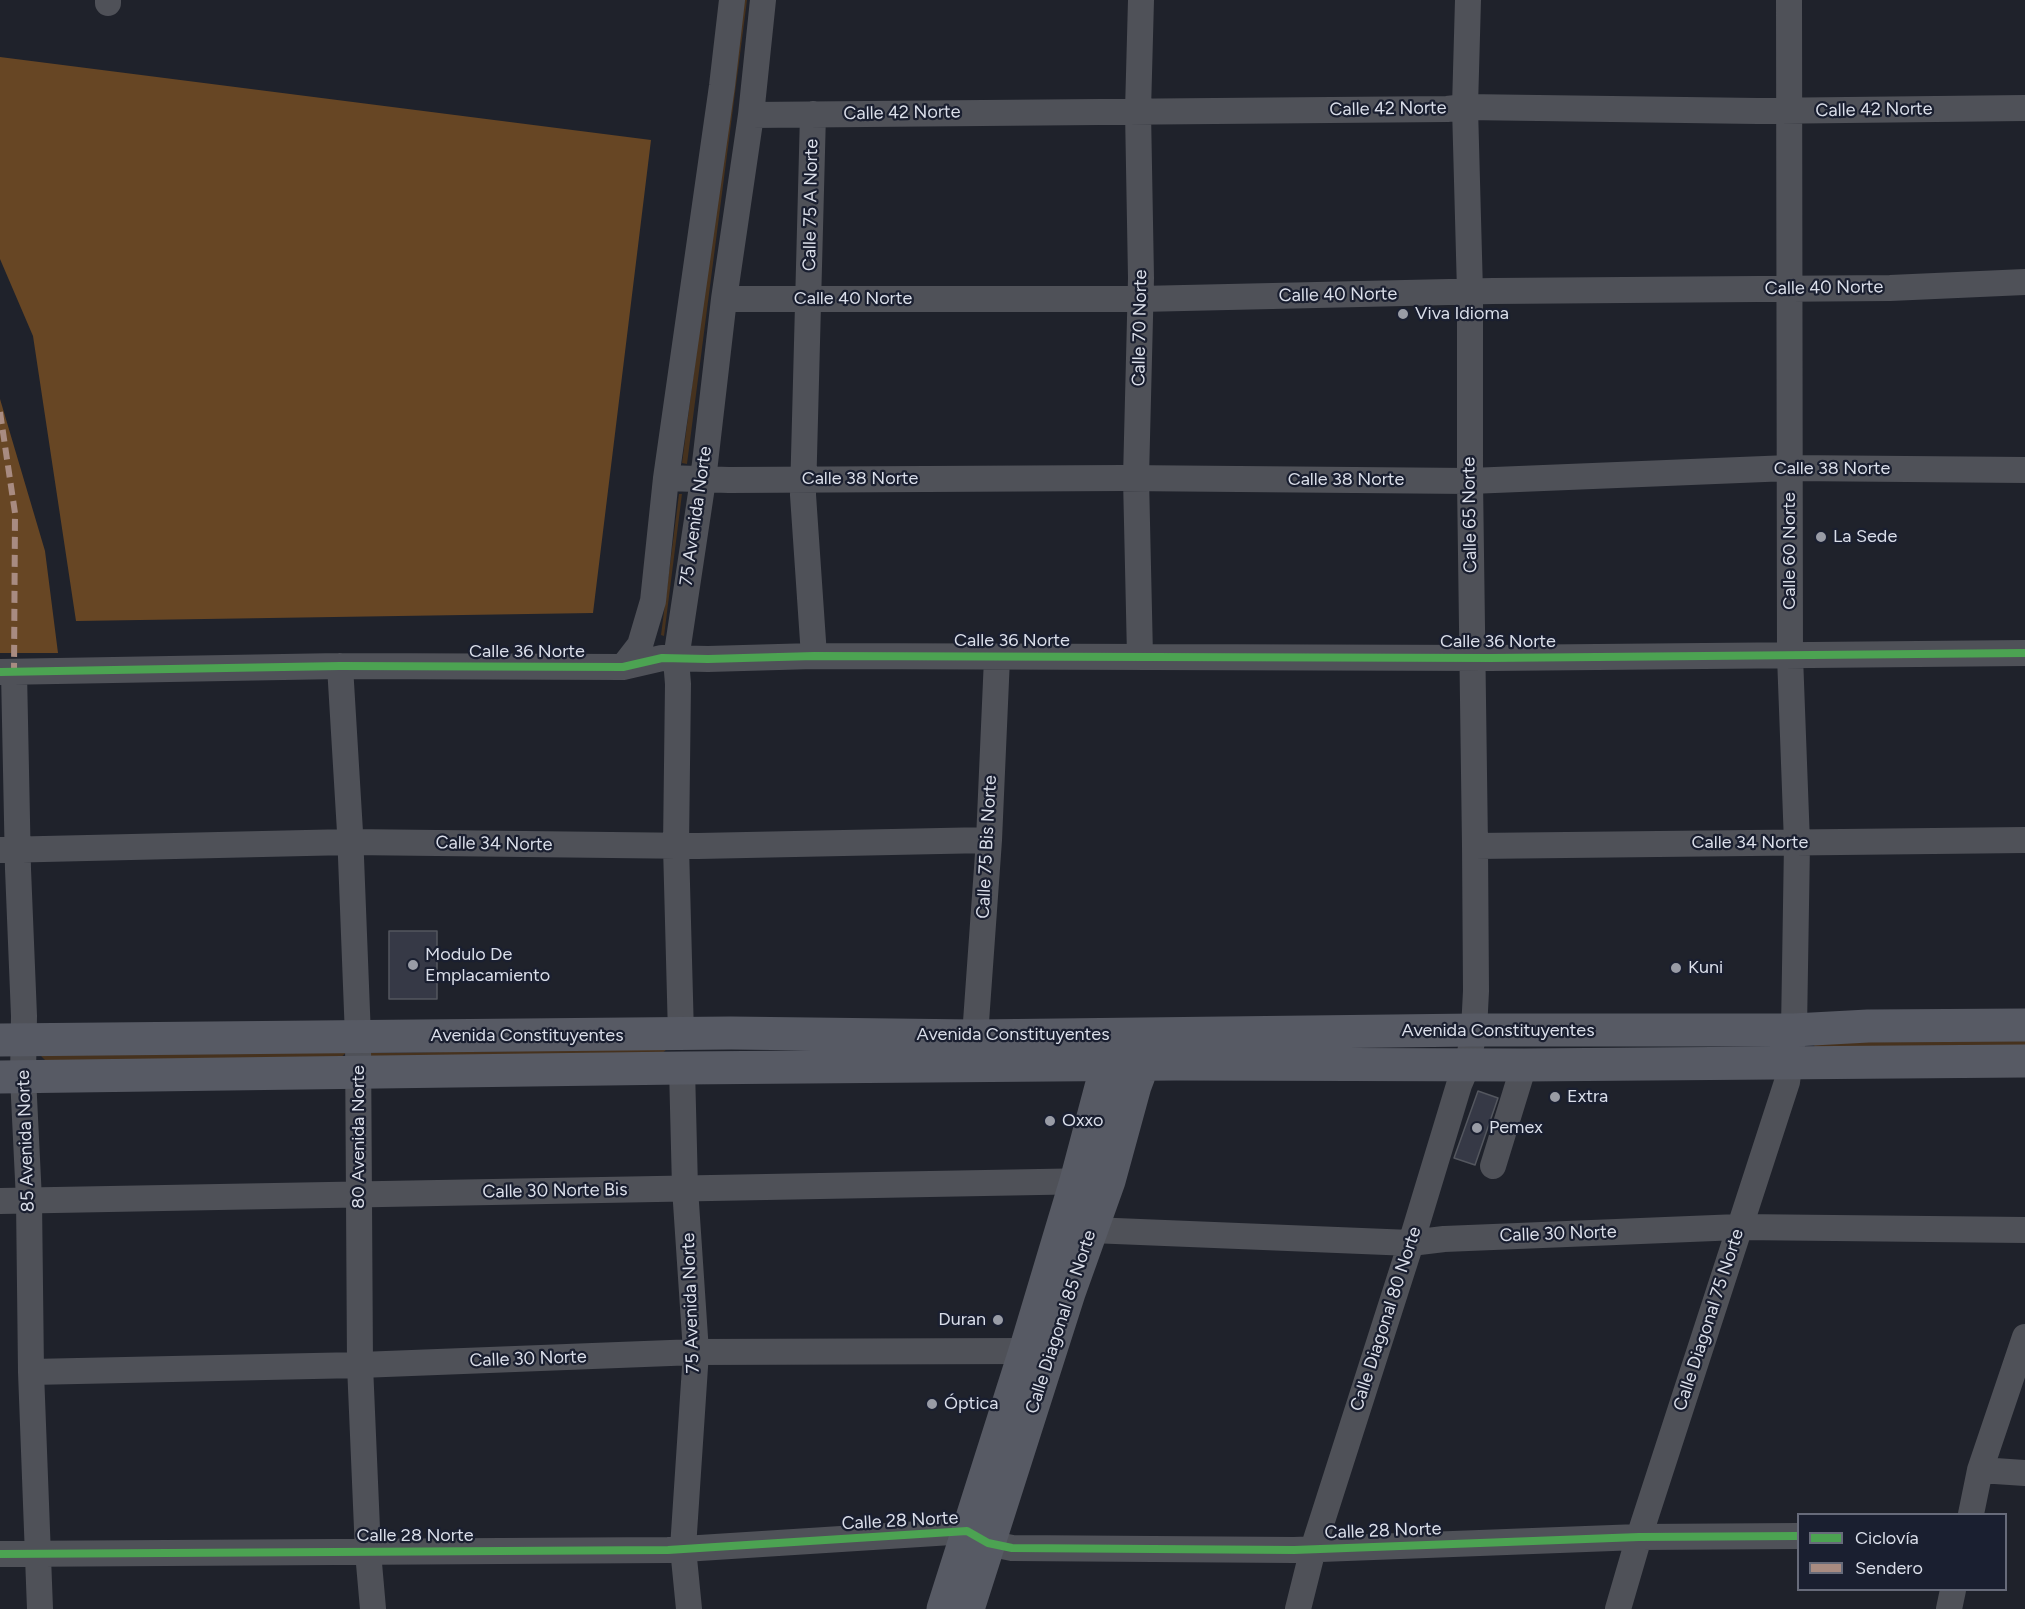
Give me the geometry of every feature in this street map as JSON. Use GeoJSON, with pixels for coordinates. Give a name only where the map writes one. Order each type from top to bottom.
{"type":"FeatureCollection","features":[{"type":"Feature","properties":{"kind":"main road","name":"Avenida Constituyentes"},"geometry":{"type":"LineString","coordinates":[[12,1077],[682,1068],[1114,1050],[1153,1034],[1474,1030],[1794,1030],[1868,1026],[2025,1025]]}},
{"type":"Feature","properties":{"kind":"main road","name":"Avenida Constituyentes"},"geometry":{"type":"LineString","coordinates":[[12,1039],[731,1033],[975,1036],[1114,1050],[1143,1065],[2025,1061]]}},
{"type":"Feature","properties":{"kind":"main road","name":"Calle Diagonal 85 Norte"},"geometry":{"type":"LineString","coordinates":[[943,1609],[978,1537],[1109,1181],[1135,1086],[1153,1034]]}},
{"type":"Feature","properties":{"kind":"main road","name":"Calle Diagonal 85 Norte"},"geometry":{"type":"LineString","coordinates":[[968,1609],[978,1537],[1025,1351],[1114,1050]]}},
{"type":"Feature","properties":{"kind":"street","name":"75 Avenida Norte"},"geometry":{"type":"LineString","coordinates":[[623,667],[639,645],[653,601],[666,478],[722,86],[732,0]]}},
{"type":"Feature","properties":{"kind":"street","name":"75 Avenida Norte"},"geometry":{"type":"LineString","coordinates":[[681,1035],[676,846],[678,684],[676,658],[703,480],[724,299],[751,115],[763,0]]}},
{"type":"Feature","properties":{"kind":"street","name":"Calle 70 Norte"},"geometry":{"type":"LineString","coordinates":[[1140,656],[1136,478],[1140,300],[1138,111],[1141,0]]}},
{"type":"Feature","properties":{"kind":"street","name":"Calle 65 Norte"},"geometry":{"type":"LineString","coordinates":[[1468,0],[1465,107],[1470,292],[1476,991],[1474,1030]]}},
{"type":"Feature","properties":{"kind":"street","name":"Calle 60 Norte"},"geometry":{"type":"LineString","coordinates":[[1788,0],[1790,656],[1797,843],[1794,1030]]}},
{"type":"Feature","properties":{"kind":"street","name":"Calle 42 Norte"},"geometry":{"type":"LineString","coordinates":[[751,115],[1465,107],[1788,111],[2025,108]]}},
{"type":"Feature","properties":{"kind":"street","name":"Calle 75 A Norte"},"geometry":{"type":"LineString","coordinates":[[813,114],[803,495],[814,656]]}},
{"type":"Feature","properties":{"kind":"street","name":"Calle 40 Norte"},"geometry":{"type":"LineString","coordinates":[[724,299],[1140,300],[1470,292],[1890,288],[2025,282]]}},
{"type":"Feature","properties":{"kind":"street","name":"Calle 38 Norte"},"geometry":{"type":"LineString","coordinates":[[666,478],[703,480],[1136,478],[1470,481],[1790,468],[2025,470]]}},
{"type":"Feature","properties":{"kind":"street","name":"Calle 36 Norte"},"geometry":{"type":"LineString","coordinates":[[7,672],[340,666],[623,667],[662,658],[914,655],[997,658],[1140,656],[1472,658],[2025,653]]}},
{"type":"Feature","properties":{"kind":"street","name":"Calle 75 Bis Norte"},"geometry":{"type":"LineString","coordinates":[[975,1036],[989,840],[997,658]]}},
{"type":"Feature","properties":{"kind":"street","name":"80 Avenida Norte"},"geometry":{"type":"LineString","coordinates":[[340,666],[358,1037],[360,1365],[368,1552],[373,1609]]}},
{"type":"Feature","properties":{"kind":"street","name":"85 Avenida Norte"},"geometry":{"type":"LineString","coordinates":[[7,672],[12,1077],[29,1200],[31,1372],[40,1609]]}},
{"type":"Feature","properties":{"kind":"street","name":"Calle 34 Norte"},"geometry":{"type":"LineString","coordinates":[[9,850],[350,842],[676,846],[989,840]]}},
{"type":"Feature","properties":{"kind":"street","name":"Calle 34 Norte"},"geometry":{"type":"LineString","coordinates":[[1475,846],[2025,840]]}},
{"type":"Feature","properties":{"kind":"street","name":"Calle Diagonal 80 Norte"},"geometry":{"type":"LineString","coordinates":[[1298,1609],[1313,1549],[1459,1085],[1468,1064],[1474,1030]]}},
{"type":"Feature","properties":{"kind":"street","name":"Calle Diagonal 75 Norte"},"geometry":{"type":"LineString","coordinates":[[1618,1609],[1638,1537],[1787,1082],[1794,1030]]}},
{"type":"Feature","properties":{"kind":"street"},"geometry":{"type":"LineString","coordinates":[[1493,1166],[1524,1065]]}},
{"type":"Feature","properties":{"kind":"street","name":"75 Avenida Norte"},"geometry":{"type":"LineString","coordinates":[[682,1068],[685,1188],[696,1352],[683,1548],[689,1609]]}},
{"type":"Feature","properties":{"kind":"street","name":"Calle 30 Norte Bis"},"geometry":{"type":"LineString","coordinates":[[0,1201],[1109,1181]]}},
{"type":"Feature","properties":{"kind":"street","name":"Calle 30 Norte"},"geometry":{"type":"LineString","coordinates":[[1091,1230],[1411,1243],[1444,1239],[1739,1227],[2025,1230]]}},
{"type":"Feature","properties":{"kind":"street"},"geometry":{"type":"LineString","coordinates":[[1971,1513],[1980,1470],[2025,1337]]}},
{"type":"Feature","properties":{"kind":"street","name":"Calle 30 Norte"},"geometry":{"type":"LineString","coordinates":[[31,1372],[360,1365],[696,1352],[1025,1351]]}},
{"type":"Feature","properties":{"kind":"street"},"geometry":{"type":"LineString","coordinates":[[1980,1470],[2025,1473]]}},
{"type":"Feature","properties":{"kind":"street","name":"Calle 28 Norte"},"geometry":{"type":"LineString","coordinates":[[0,1554],[668,1550],[978,1537],[1012,1548],[1313,1549],[1638,1537],[1797,1536]]}},
{"type":"Feature","properties":{"kind":"street"},"geometry":{"type":"LineString","coordinates":[[1949,1609],[1953,1591]]}},
{"type":"Feature","properties":{"kind":"shaded area"},"geometry":{"type":"Polygon","coordinates":[[[742,0],[747,0],[687,464],[682,463],[742,0]]]}},
{"type":"Feature","properties":{"kind":"shaded area"},"geometry":{"type":"Polygon","coordinates":[[[0,57],[651,140],[593,613],[76,621],[33,336],[0,259],[0,57]]]}},
{"type":"Feature","properties":{"kind":"shaded area"},"geometry":{"type":"Polygon","coordinates":[[[0,399],[45,551],[58,653],[0,653],[0,399]]]}},
{"type":"Feature","properties":{"kind":"shaded area"},"geometry":{"type":"Polygon","coordinates":[[[679,494],[682,494],[664,636],[661,635],[679,494]]]}},
{"type":"Feature","properties":{"kind":"shaded area"},"geometry":{"type":"Polygon","coordinates":[[[2025,1037],[2025,1048],[1814,1050],[1815,1038],[2025,1037]]]}},
{"type":"Feature","properties":{"kind":"shaded area"},"geometry":{"type":"Polygon","coordinates":[[[342,1048],[346,1053],[340,1058],[47,1062],[41,1056],[47,1051],[342,1048]]]}},
{"type":"Feature","properties":{"kind":"shaded area"},"geometry":{"type":"Polygon","coordinates":[[[667,1049],[659,1056],[372,1059],[370,1053],[667,1049]]]}},
{"type":"Feature","properties":{"kind":"building","name":"Modulo De Emplacamiento"},"geometry":{"type":"Polygon","coordinates":[[[389,931],[437,931],[437,999],[389,999],[389,931]]]}},
{"type":"Feature","properties":{"kind":"building","name":"Pemex"},"geometry":{"type":"Polygon","coordinates":[[[1478,1091],[1498,1098],[1475,1165],[1454,1158],[1478,1091]]]}},
{"type":"Feature","properties":{"kind":"marked path"},"geometry":{"type":"LineString","coordinates":[[0,412],[15,513],[14,672]]}},
{"type":"Feature","properties":{"kind":"cycle path"},"geometry":{"type":"LineString","coordinates":[[0,672],[340,666],[623,667],[662,658],[814,656],[1490,658],[2025,653]]}},
{"type":"Feature","properties":{"kind":"cycle path"},"geometry":{"type":"LineString","coordinates":[[0,1554],[668,1550],[967,1531],[988,1543],[1012,1548],[1294,1550],[1639,1537],[1797,1536]]}},
{"type":"Feature","properties":{"kind":"place","name":"Viva Idioma"},"geometry":{"type":"Point","coordinates":[1403,314]}},
{"type":"Feature","properties":{"kind":"place","name":"La Sede"},"geometry":{"type":"Point","coordinates":[1821,537]}},
{"type":"Feature","properties":{"kind":"place","name":"Modulo De Emplacamiento"},"geometry":{"type":"Point","coordinates":[413,965]}},
{"type":"Feature","properties":{"kind":"place","name":"Kuni"},"geometry":{"type":"Point","coordinates":[1676,968]}},
{"type":"Feature","properties":{"kind":"place","name":"Extra"},"geometry":{"type":"Point","coordinates":[1555,1097]}},
{"type":"Feature","properties":{"kind":"place","name":"Oxxo"},"geometry":{"type":"Point","coordinates":[1050,1121]}},
{"type":"Feature","properties":{"kind":"place","name":"Pemex"},"geometry":{"type":"Point","coordinates":[1477,1128]}},
{"type":"Feature","properties":{"kind":"place","name":"Duran"},"geometry":{"type":"Point","coordinates":[998,1320]}},
{"type":"Feature","properties":{"kind":"place","name":"Óptica"},"geometry":{"type":"Point","coordinates":[932,1404]}}]}
